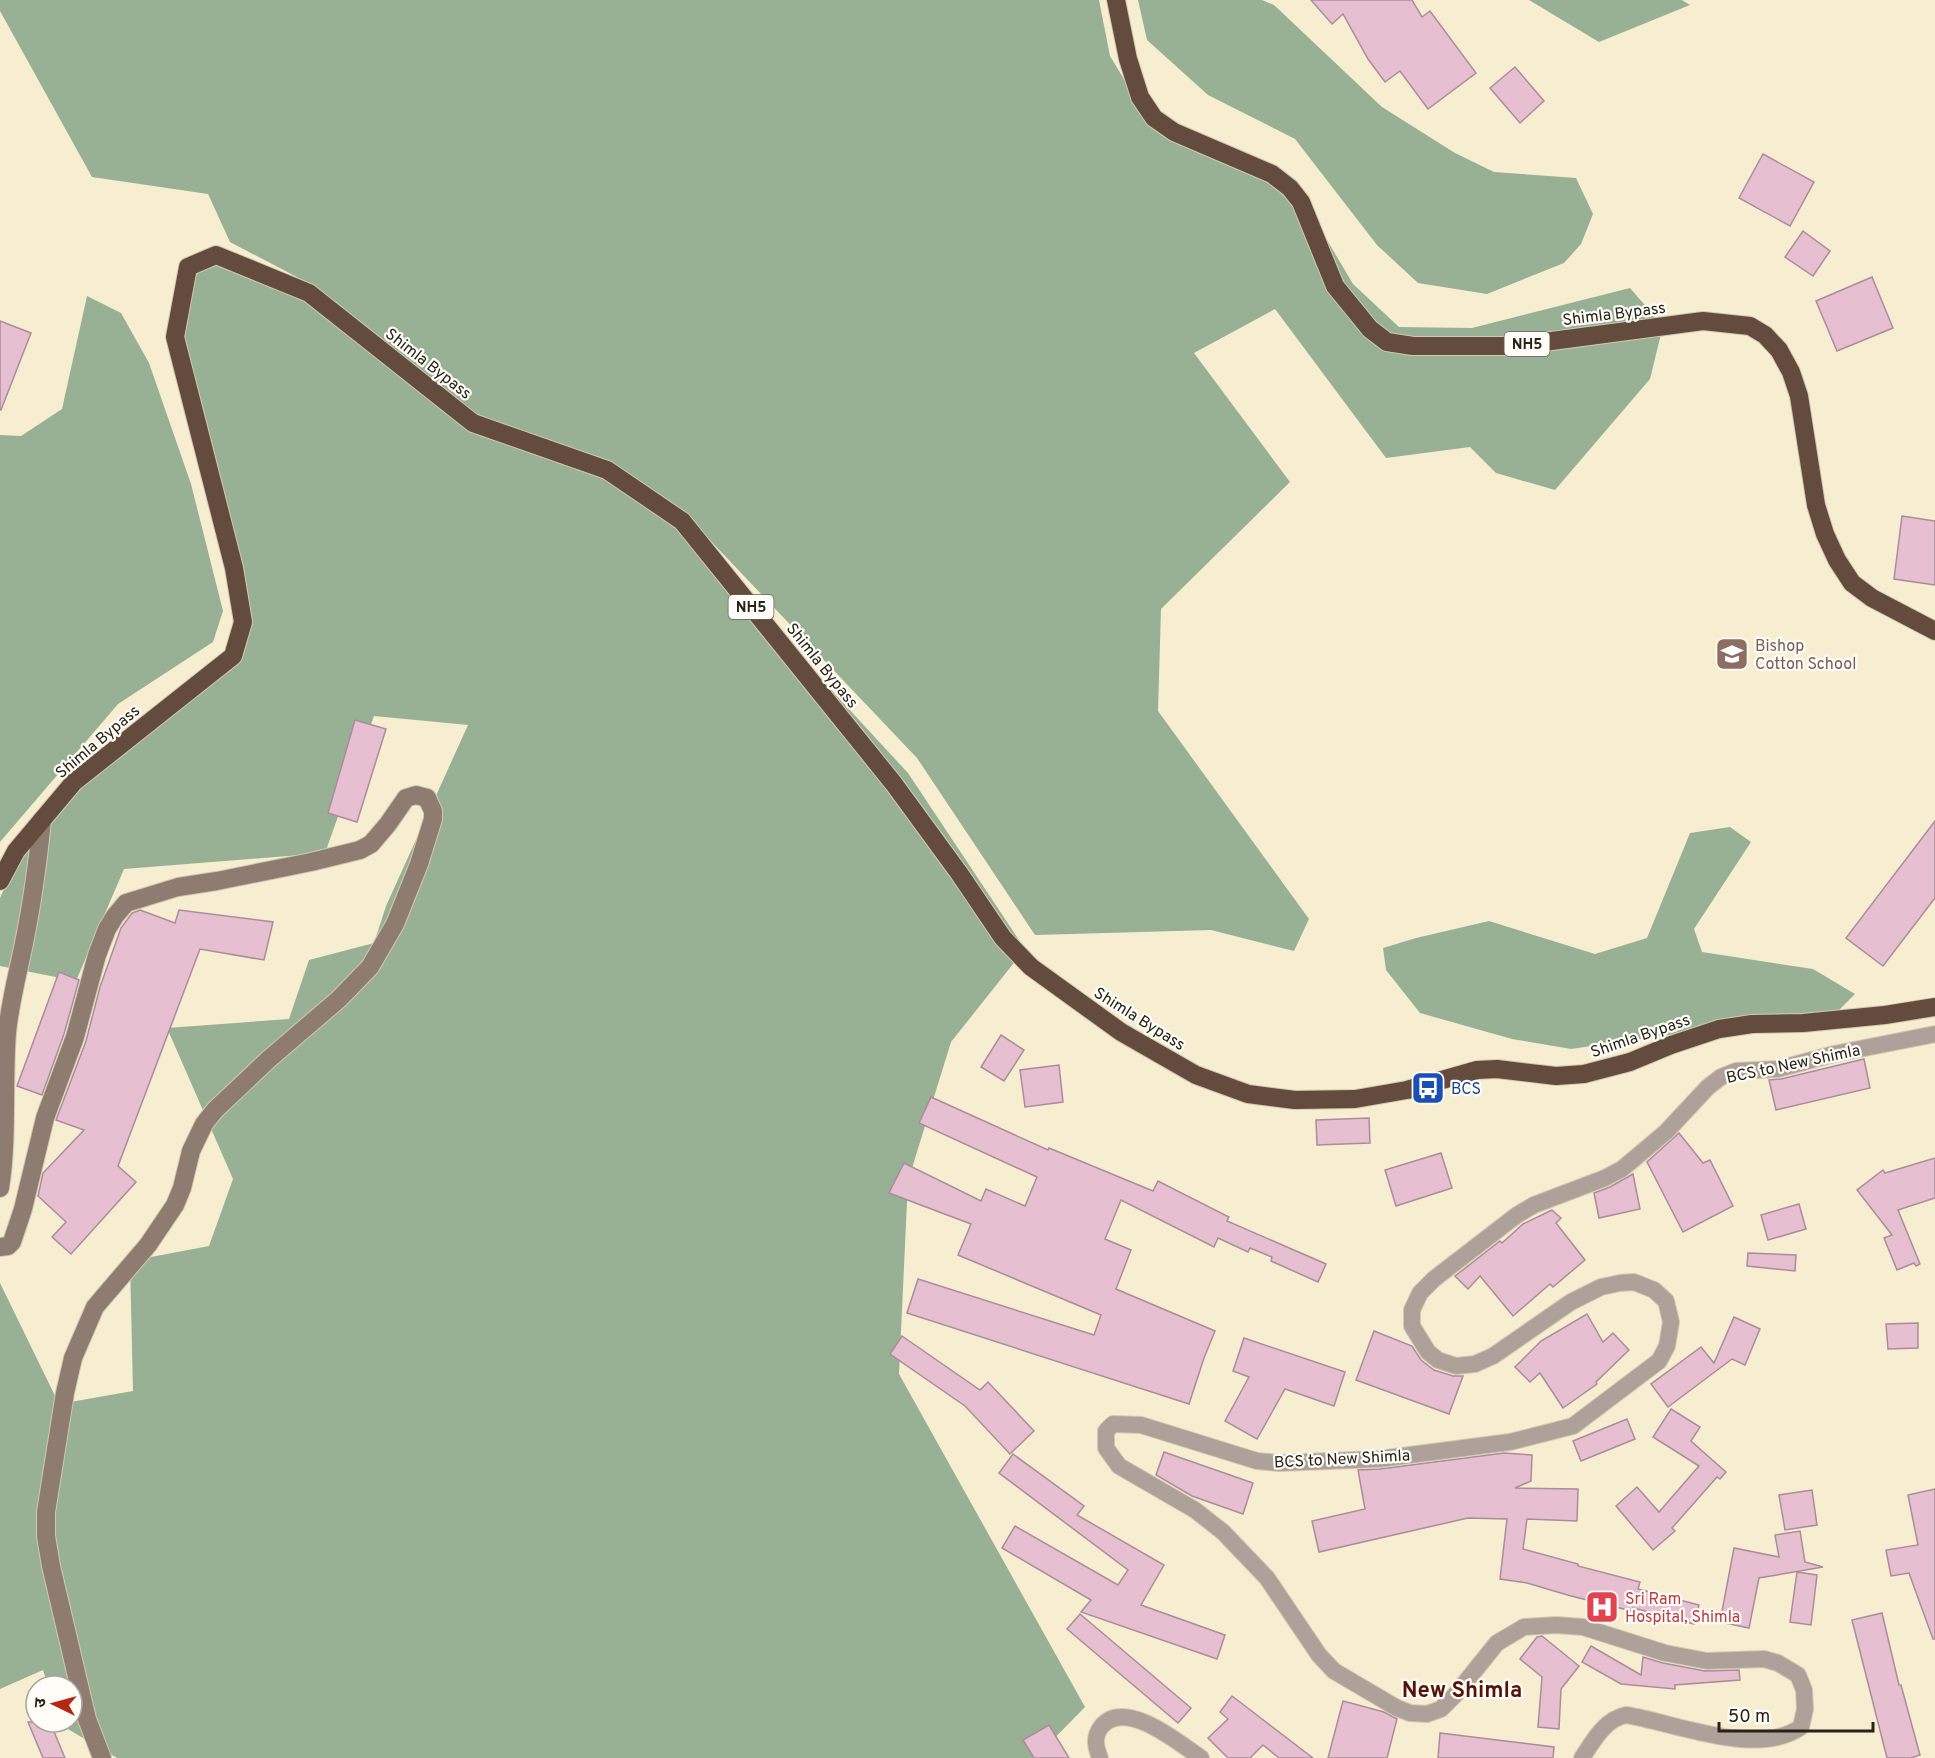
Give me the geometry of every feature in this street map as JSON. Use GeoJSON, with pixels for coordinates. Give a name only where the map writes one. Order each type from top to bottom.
{"type":"FeatureCollection","features":[{"type":"Feature","properties":{"kind":"highway","name":"Shimla Bypass"},"geometry":{"type":"LineString","coordinates":[[1116,0],[1128,59],[1140,97],[1154,118],[1174,132],[1272,174],[1290,188],[1301,202],[1335,285],[1370,330],[1387,342],[1413,346],[1514,346],[1703,321],[1750,326],[1765,335],[1779,350],[1791,372],[1799,396],[1816,505],[1825,534],[1837,560],[1852,582],[1872,598],[1935,631]]}},
{"type":"Feature","properties":{"kind":"highway","name":"Shimla Bypass"},"geometry":{"type":"LineString","coordinates":[[0,881],[16,851],[74,782],[233,656],[243,622],[234,568],[175,338],[188,267],[216,255],[309,293],[473,423],[607,470],[682,521],[894,784],[1003,938],[1031,967],[1121,1032],[1196,1075],[1248,1094],[1295,1100],[1355,1099],[1407,1090],[1477,1070],[1497,1069],[1557,1076],[1584,1074],[1630,1062],[1719,1029],[1741,1025],[1803,1023],[1885,1015],[1935,1007]]}},
{"type":"Feature","properties":{"kind":"street"},"geometry":{"type":"LineString","coordinates":[[0,1247],[8,1246],[12,1242],[45,1118],[75,1038],[102,941],[115,916],[126,903],[178,886],[217,881],[360,850],[370,844],[388,824],[406,798],[416,795],[427,798],[433,811],[433,819],[419,864],[395,924],[370,967],[339,999],[269,1059],[215,1110],[204,1124],[191,1151],[182,1188],[175,1205],[148,1245],[95,1307],[73,1358],[63,1404],[46,1512],[46,1536],[84,1707],[102,1758]]}},
{"type":"Feature","properties":{"kind":"street"},"geometry":{"type":"LineString","coordinates":[[0,1188],[4,1162],[3,1119],[7,1032],[11,1001],[32,900],[42,820]]}},
{"type":"Feature","properties":{"kind":"street","name":"BCS to New Shimla"},"geometry":{"type":"LineString","coordinates":[[1582,1758],[1600,1732],[1615,1717],[1626,1715],[1722,1738],[1743,1741],[1777,1740],[1792,1734],[1801,1727],[1805,1709],[1804,1690],[1798,1675],[1778,1663],[1764,1659],[1707,1661],[1665,1653],[1583,1627],[1556,1625],[1524,1627],[1497,1644],[1455,1695],[1441,1708],[1427,1713],[1403,1710],[1334,1671],[1319,1655],[1283,1601],[1253,1562],[1223,1532],[1195,1510],[1119,1466],[1106,1448],[1106,1431],[1113,1424],[1141,1425],[1257,1461],[1279,1463],[1379,1459],[1510,1442],[1573,1426],[1659,1361],[1667,1346],[1671,1322],[1666,1301],[1654,1290],[1634,1282],[1601,1287],[1571,1302],[1493,1356],[1475,1364],[1456,1366],[1438,1360],[1428,1352],[1414,1332],[1412,1310],[1420,1293],[1434,1279],[1517,1215],[1534,1205],[1605,1178],[1622,1169],[1665,1132],[1708,1087],[1721,1077],[1736,1071],[1778,1070],[1834,1054],[1935,1034]]}},
{"type":"Feature","properties":{"kind":"street"},"geometry":{"type":"LineString","coordinates":[[1100,1758],[1096,1741],[1100,1727],[1113,1719],[1124,1717],[1136,1719],[1154,1727],[1201,1758]]}},
{"type":"Feature","properties":{"kind":"green space"},"geometry":{"type":"Polygon","coordinates":[[[0,0],[1099,0],[1110,56],[1139,104],[1301,196],[1353,284],[1399,327],[1472,328],[1630,288],[1663,326],[1650,379],[1555,490],[1496,473],[1470,447],[1386,458],[1275,309],[1194,353],[1290,482],[1161,609],[1158,711],[1309,919],[1294,951],[1211,930],[1035,935],[917,758],[686,515],[476,416],[312,285],[230,242],[208,194],[92,177],[0,11],[0,0]]]}},
{"type":"Feature","properties":{"kind":"green space"},"geometry":{"type":"Polygon","coordinates":[[[1138,0],[1262,0],[1274,5],[1382,107],[1455,153],[1494,172],[1576,178],[1593,214],[1581,244],[1564,263],[1487,294],[1418,283],[1377,245],[1295,139],[1208,95],[1147,40],[1138,0]]]}},
{"type":"Feature","properties":{"kind":"green space"},"geometry":{"type":"Polygon","coordinates":[[[1529,0],[1682,0],[1690,5],[1599,42],[1529,0]]]}},
{"type":"Feature","properties":{"kind":"green space"},"geometry":{"type":"Polygon","coordinates":[[[217,260],[308,298],[472,427],[606,475],[679,525],[908,773],[1025,949],[951,1042],[908,1181],[899,1374],[1085,1707],[1035,1758],[117,1758],[76,1734],[84,1734],[84,1674],[44,1674],[43,1670],[34,1674],[24,1674],[24,1678],[0,1689],[0,1283],[59,1404],[133,1391],[130,1261],[209,1246],[233,1179],[167,1028],[289,1019],[309,960],[374,943],[386,906],[468,725],[374,716],[325,853],[124,869],[76,981],[0,966],[0,898],[20,853],[78,785],[237,659],[248,621],[179,336],[194,269],[217,260]]]}},
{"type":"Feature","properties":{"kind":"green space"},"geometry":{"type":"Polygon","coordinates":[[[87,296],[121,313],[149,363],[191,484],[223,611],[213,642],[118,704],[0,842],[0,435],[21,436],[62,409],[87,296]]]}},
{"type":"Feature","properties":{"kind":"green space"},"geometry":{"type":"Polygon","coordinates":[[[1730,827],[1751,842],[1694,929],[1702,952],[1813,969],[1855,994],[1830,1019],[1668,1035],[1571,1049],[1512,1039],[1420,1013],[1386,970],[1383,948],[1489,921],[1595,954],[1647,938],[1690,833],[1730,827]]]}},
{"type":"Feature","properties":{"kind":"building"},"geometry":{"type":"Polygon","coordinates":[[[1311,0],[1412,0],[1422,17],[1430,11],[1476,73],[1428,109],[1400,71],[1385,82],[1368,59],[1343,14],[1332,24],[1311,0]]]}},
{"type":"Feature","properties":{"kind":"building"},"geometry":{"type":"Polygon","coordinates":[[[1515,67],[1544,101],[1520,123],[1490,88],[1515,67]]]}},
{"type":"Feature","properties":{"kind":"building"},"geometry":{"type":"Polygon","coordinates":[[[1763,154],[1814,182],[1790,226],[1739,198],[1763,154]]]}},
{"type":"Feature","properties":{"kind":"building"},"geometry":{"type":"Polygon","coordinates":[[[1803,231],[1830,251],[1813,276],[1785,257],[1803,231]]]}},
{"type":"Feature","properties":{"kind":"building"},"geometry":{"type":"Polygon","coordinates":[[[1872,277],[1893,328],[1837,351],[1816,301],[1872,277]]]}},
{"type":"Feature","properties":{"kind":"building"},"geometry":{"type":"Polygon","coordinates":[[[0,321],[31,333],[1,410],[0,410],[0,321]]]}},
{"type":"Feature","properties":{"kind":"building"},"geometry":{"type":"Polygon","coordinates":[[[1902,516],[1935,521],[1935,585],[1894,579],[1902,516]]]}},
{"type":"Feature","properties":{"kind":"building"},"geometry":{"type":"Polygon","coordinates":[[[355,720],[386,729],[357,822],[328,813],[355,720]]]}},
{"type":"Feature","properties":{"kind":"building"},"geometry":{"type":"Polygon","coordinates":[[[1935,821],[1935,898],[1883,966],[1846,938],[1935,821]]]}},
{"type":"Feature","properties":{"kind":"building"},"geometry":{"type":"Polygon","coordinates":[[[140,910],[175,923],[179,910],[273,922],[264,960],[200,949],[118,1166],[136,1182],[71,1254],[52,1237],[66,1222],[38,1196],[43,1173],[84,1130],[56,1120],[86,1041],[100,987],[121,928],[132,913],[140,910]]]}},
{"type":"Feature","properties":{"kind":"building"},"geometry":{"type":"Polygon","coordinates":[[[59,972],[79,980],[64,1034],[42,1095],[17,1086],[59,972]]]}},
{"type":"Feature","properties":{"kind":"building"},"geometry":{"type":"Polygon","coordinates":[[[1001,1035],[1024,1050],[1004,1081],[981,1067],[1001,1035]]]}},
{"type":"Feature","properties":{"kind":"building"},"geometry":{"type":"Polygon","coordinates":[[[1864,1059],[1870,1088],[1776,1110],[1769,1080],[1864,1059]]]}},
{"type":"Feature","properties":{"kind":"building"},"geometry":{"type":"Polygon","coordinates":[[[1059,1065],[1063,1102],[1025,1107],[1020,1070],[1059,1065]]]}},
{"type":"Feature","properties":{"kind":"building"},"geometry":{"type":"Polygon","coordinates":[[[931,1097],[1048,1150],[1049,1148],[1153,1191],[1158,1181],[1229,1217],[1227,1221],[1326,1264],[1318,1282],[1271,1261],[1272,1257],[1250,1248],[1248,1252],[1218,1238],[1214,1247],[1121,1200],[1105,1239],[1131,1250],[1116,1289],[1215,1331],[1189,1404],[907,1313],[918,1279],[1094,1335],[1101,1315],[958,1255],[971,1224],[889,1193],[904,1163],[981,1201],[986,1189],[1025,1206],[1037,1177],[919,1123],[931,1097]]]}},
{"type":"Feature","properties":{"kind":"building"},"geometry":{"type":"Polygon","coordinates":[[[1369,1118],[1370,1143],[1317,1145],[1316,1120],[1369,1118]]]}},
{"type":"Feature","properties":{"kind":"building"},"geometry":{"type":"Polygon","coordinates":[[[1679,1133],[1703,1163],[1710,1160],[1733,1206],[1683,1232],[1647,1162],[1679,1133]]]}},
{"type":"Feature","properties":{"kind":"building"},"geometry":{"type":"Polygon","coordinates":[[[1441,1153],[1452,1188],[1396,1206],[1385,1170],[1441,1153]]]}},
{"type":"Feature","properties":{"kind":"building"},"geometry":{"type":"Polygon","coordinates":[[[1935,1158],[1935,1198],[1898,1210],[1920,1264],[1916,1266],[1914,1263],[1897,1270],[1884,1238],[1892,1235],[1857,1190],[1883,1170],[1885,1173],[1935,1158]]]}},
{"type":"Feature","properties":{"kind":"building"},"geometry":{"type":"Polygon","coordinates":[[[1633,1174],[1640,1209],[1599,1218],[1594,1193],[1633,1174]]]}},
{"type":"Feature","properties":{"kind":"building"},"geometry":{"type":"Polygon","coordinates":[[[1799,1204],[1806,1229],[1768,1240],[1761,1215],[1799,1204]]]}},
{"type":"Feature","properties":{"kind":"building"},"geometry":{"type":"Polygon","coordinates":[[[1552,1210],[1561,1218],[1556,1223],[1585,1260],[1553,1287],[1550,1284],[1513,1316],[1480,1276],[1468,1289],[1455,1276],[1500,1241],[1502,1243],[1523,1224],[1552,1210]]]}},
{"type":"Feature","properties":{"kind":"building"},"geometry":{"type":"Polygon","coordinates":[[[1748,1253],[1796,1255],[1795,1271],[1747,1266],[1748,1253]]]}},
{"type":"Feature","properties":{"kind":"building"},"geometry":{"type":"Polygon","coordinates":[[[1587,1314],[1603,1342],[1613,1333],[1629,1350],[1596,1382],[1597,1384],[1563,1408],[1540,1373],[1530,1382],[1515,1367],[1541,1341],[1587,1314]]]}},
{"type":"Feature","properties":{"kind":"building"},"geometry":{"type":"Polygon","coordinates":[[[1734,1317],[1760,1329],[1745,1365],[1732,1359],[1668,1407],[1651,1384],[1701,1347],[1714,1363],[1734,1317]]]}},
{"type":"Feature","properties":{"kind":"building"},"geometry":{"type":"Polygon","coordinates":[[[1918,1323],[1918,1348],[1888,1349],[1886,1324],[1918,1323]]]}},
{"type":"Feature","properties":{"kind":"building"},"geometry":{"type":"Polygon","coordinates":[[[1374,1331],[1412,1346],[1421,1360],[1434,1370],[1453,1376],[1463,1376],[1449,1414],[1356,1380],[1374,1331]]]}},
{"type":"Feature","properties":{"kind":"building"},"geometry":{"type":"Polygon","coordinates":[[[902,1336],[980,1390],[988,1382],[1034,1431],[1010,1454],[965,1406],[890,1354],[902,1336]]]}},
{"type":"Feature","properties":{"kind":"building"},"geometry":{"type":"Polygon","coordinates":[[[1244,1338],[1345,1372],[1334,1406],[1285,1389],[1257,1439],[1225,1421],[1249,1377],[1233,1371],[1244,1338]]]}},
{"type":"Feature","properties":{"kind":"building"},"geometry":{"type":"Polygon","coordinates":[[[1671,1409],[1700,1427],[1691,1441],[1726,1472],[1720,1479],[1717,1477],[1672,1528],[1675,1531],[1653,1550],[1616,1506],[1637,1487],[1659,1512],[1699,1466],[1653,1437],[1671,1409]]]}},
{"type":"Feature","properties":{"kind":"building"},"geometry":{"type":"Polygon","coordinates":[[[1627,1419],[1635,1439],[1581,1461],[1573,1441],[1627,1419]]]}},
{"type":"Feature","properties":{"kind":"building"},"geometry":{"type":"Polygon","coordinates":[[[1164,1452],[1253,1483],[1243,1514],[1192,1496],[1156,1475],[1164,1452]]]}},
{"type":"Feature","properties":{"kind":"building"},"geometry":{"type":"Polygon","coordinates":[[[1504,1453],[1532,1455],[1531,1481],[1515,1488],[1578,1489],[1577,1521],[1527,1519],[1523,1549],[1640,1582],[1638,1589],[1699,1605],[1694,1624],[1633,1608],[1632,1611],[1527,1583],[1500,1579],[1507,1519],[1468,1518],[1319,1552],[1312,1521],[1365,1509],[1358,1470],[1504,1453]]]}},
{"type":"Feature","properties":{"kind":"building"},"geometry":{"type":"Polygon","coordinates":[[[1013,1454],[1084,1506],[1077,1515],[1164,1565],[1141,1605],[1225,1635],[1217,1659],[1081,1612],[1091,1600],[1002,1548],[1015,1526],[1118,1585],[1128,1570],[999,1473],[1013,1454]]]}},
{"type":"Feature","properties":{"kind":"building"},"geometry":{"type":"Polygon","coordinates":[[[1935,1489],[1935,1639],[1933,1639],[1909,1573],[1891,1576],[1886,1550],[1918,1545],[1908,1495],[1935,1489]]]}},
{"type":"Feature","properties":{"kind":"building"},"geometry":{"type":"Polygon","coordinates":[[[1812,1490],[1817,1525],[1785,1530],[1779,1495],[1812,1490]]]}},
{"type":"Feature","properties":{"kind":"building"},"geometry":{"type":"Polygon","coordinates":[[[1800,1531],[1805,1562],[1823,1567],[1759,1578],[1749,1628],[1720,1622],[1734,1548],[1779,1557],[1775,1535],[1800,1531]]]}},
{"type":"Feature","properties":{"kind":"building"},"geometry":{"type":"Polygon","coordinates":[[[1797,1572],[1817,1575],[1811,1625],[1790,1622],[1797,1572]]]}},
{"type":"Feature","properties":{"kind":"building"},"geometry":{"type":"Polygon","coordinates":[[[1882,1613],[1899,1685],[1901,1685],[1920,1755],[1911,1758],[1887,1758],[1852,1620],[1882,1613]]]}},
{"type":"Feature","properties":{"kind":"building"},"geometry":{"type":"Polygon","coordinates":[[[1080,1614],[1191,1708],[1178,1723],[1067,1629],[1080,1614]]]}},
{"type":"Feature","properties":{"kind":"building"},"geometry":{"type":"Polygon","coordinates":[[[1542,1636],[1579,1666],[1561,1689],[1559,1729],[1538,1727],[1542,1677],[1520,1659],[1537,1637],[1542,1636]]]}},
{"type":"Feature","properties":{"kind":"building"},"geometry":{"type":"Polygon","coordinates":[[[1591,1646],[1641,1675],[1643,1657],[1705,1671],[1739,1670],[1740,1680],[1675,1685],[1675,1689],[1621,1684],[1582,1662],[1591,1646]]]}},
{"type":"Feature","properties":{"kind":"building"},"geometry":{"type":"Polygon","coordinates":[[[1232,1696],[1313,1758],[1279,1758],[1263,1745],[1250,1758],[1228,1758],[1208,1738],[1228,1719],[1220,1712],[1232,1696]]]}},
{"type":"Feature","properties":{"kind":"building"},"geometry":{"type":"Polygon","coordinates":[[[1343,1701],[1384,1712],[1397,1719],[1387,1758],[1328,1758],[1343,1701]]]}},
{"type":"Feature","properties":{"kind":"building"},"geometry":{"type":"Polygon","coordinates":[[[1049,1725],[1069,1758],[1034,1758],[1023,1740],[1049,1725]]]}},
{"type":"Feature","properties":{"kind":"building"},"geometry":{"type":"Polygon","coordinates":[[[1440,1733],[1554,1747],[1553,1758],[1438,1758],[1440,1733]]]}},
{"type":"Feature","properties":{"kind":"building"},"geometry":{"type":"Polygon","coordinates":[[[33,1734],[55,1734],[65,1758],[43,1758],[33,1734]]]}},
{"type":"Feature","properties":{"kind":"place","name":"Bishop Cotton School"},"geometry":{"type":"Point","coordinates":[1732,654]}},
{"type":"Feature","properties":{"kind":"place","name":"BCS"},"geometry":{"type":"Point","coordinates":[1428,1088]}},
{"type":"Feature","properties":{"kind":"place","name":"Sri Ram Hospital, Shimla"},"geometry":{"type":"Point","coordinates":[1602,1607]}},
{"type":"Feature","properties":{"kind":"district","name":"New Shimla"},"geometry":{"type":"Point","coordinates":[1462,1689]}}]}
